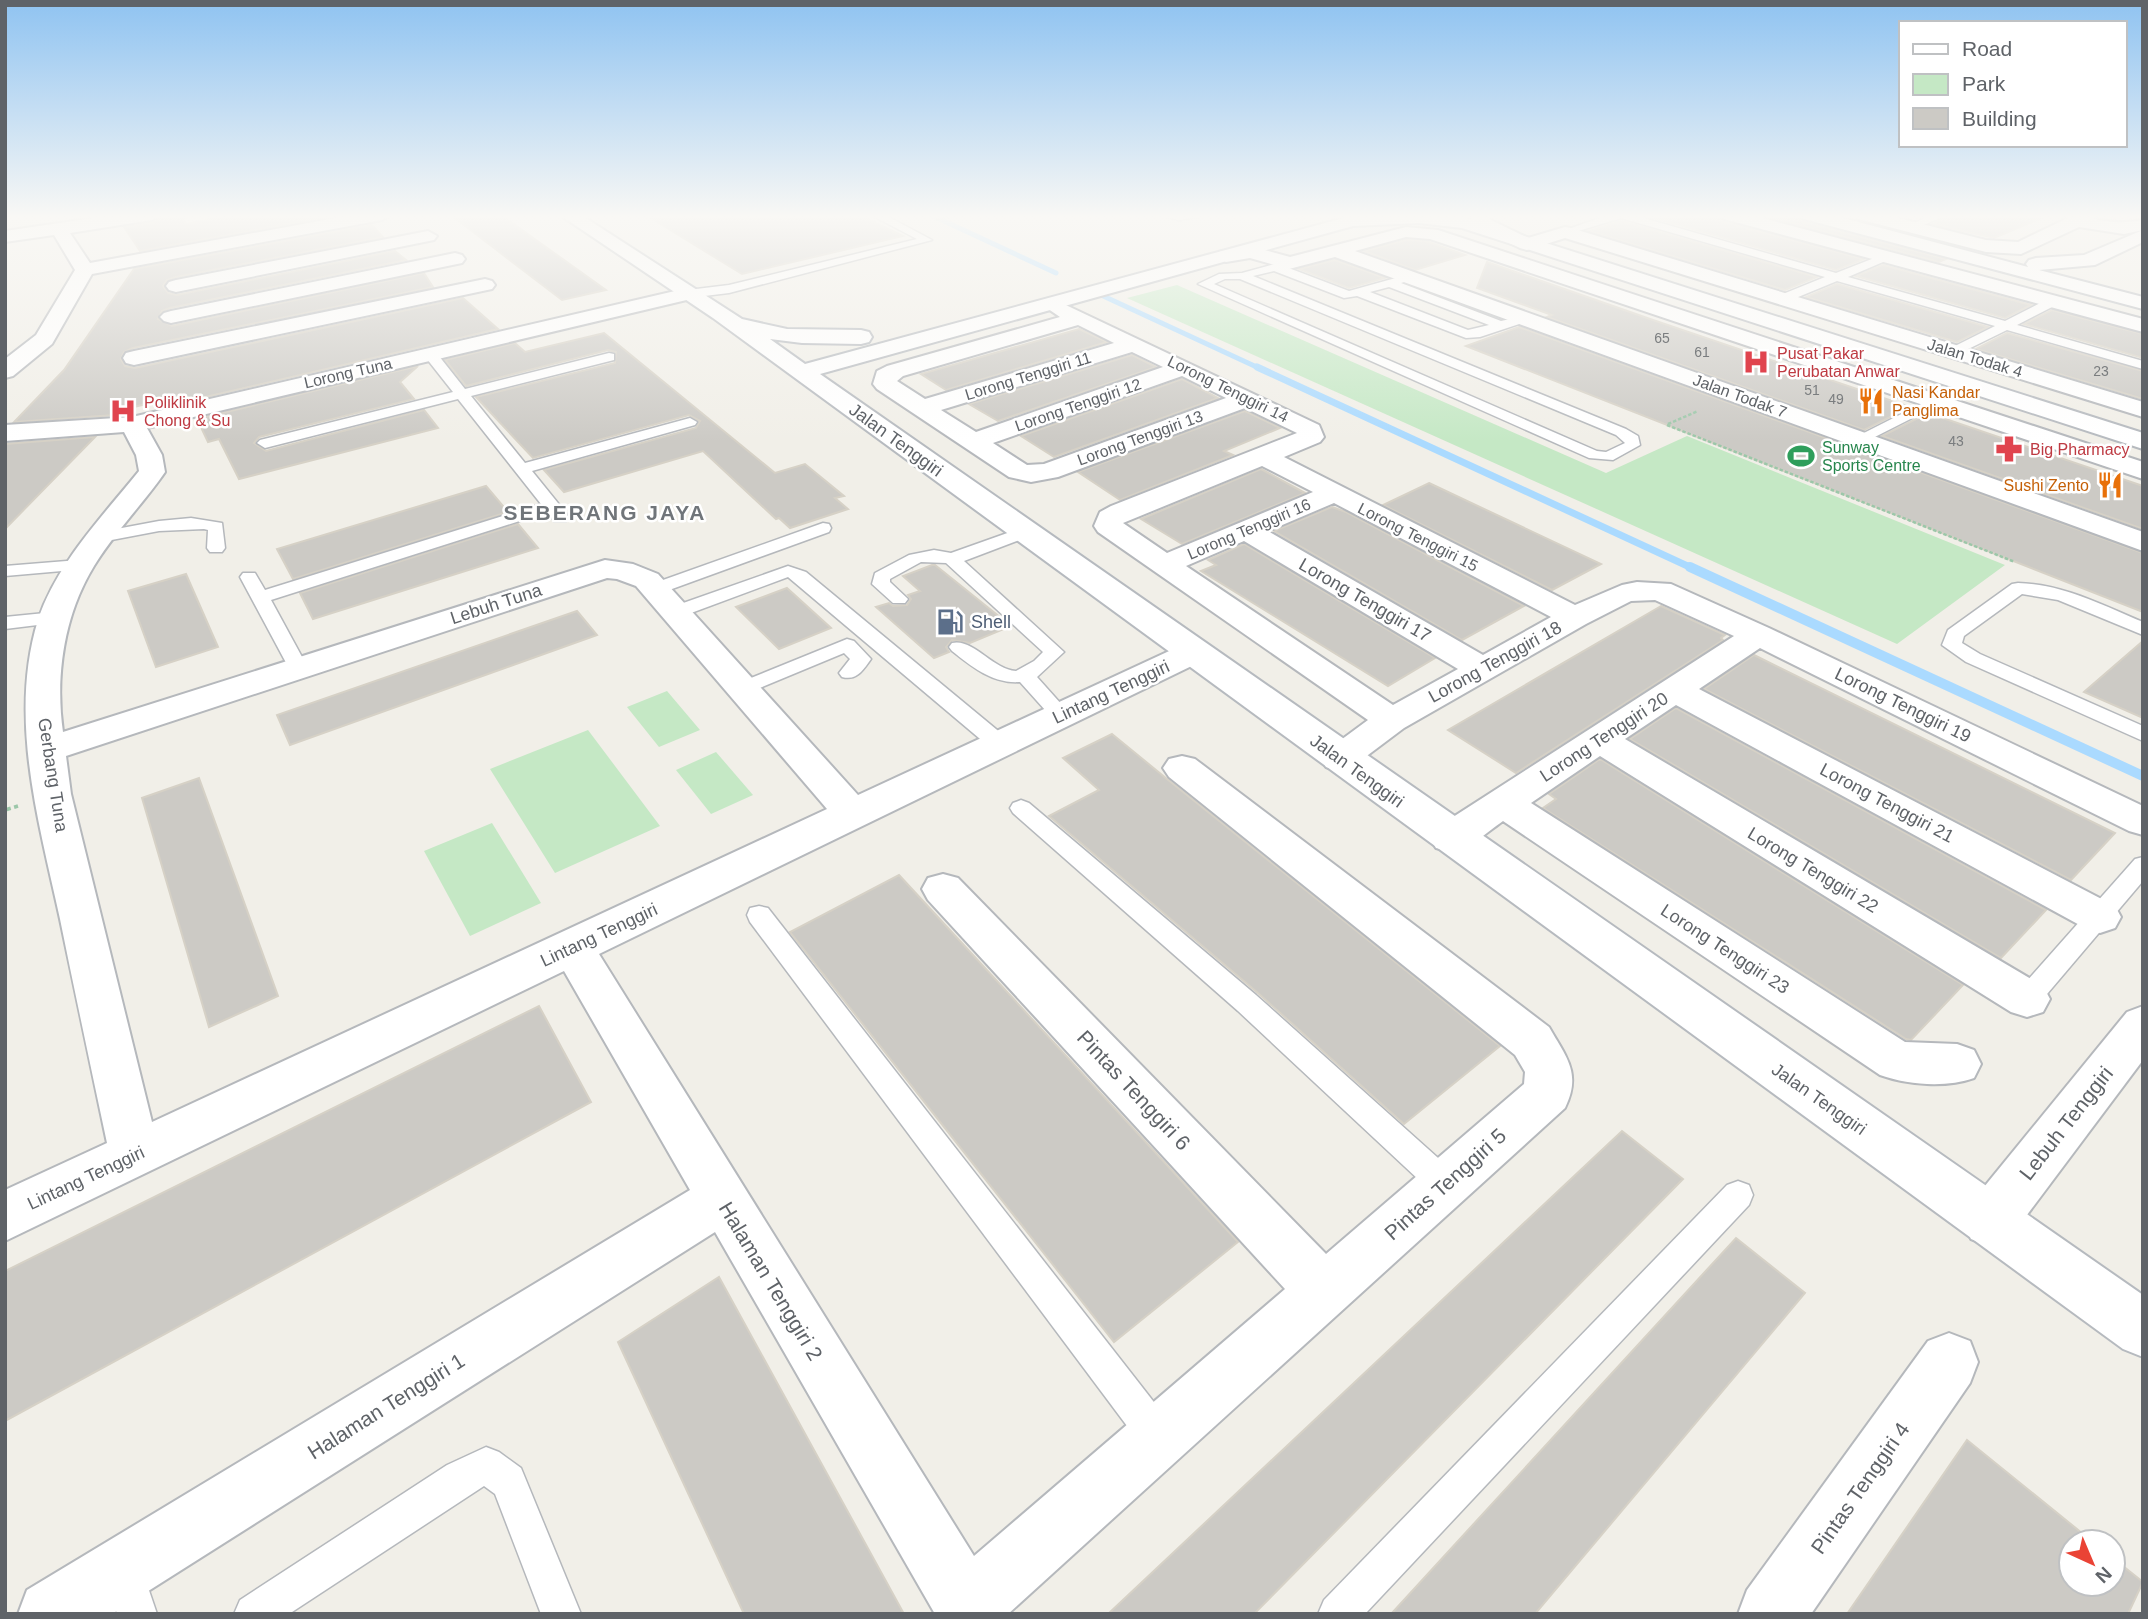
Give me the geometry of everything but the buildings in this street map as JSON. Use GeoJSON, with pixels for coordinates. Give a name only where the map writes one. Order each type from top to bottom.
{"type":"FeatureCollection","features":[{"type":"Feature","properties":{"kind":"street"},"geometry":{"type":"LineString","coordinates":[[5,372],[44,339],[73,291]]}},
{"type":"Feature","properties":{"kind":"street"},"geometry":{"type":"LineString","coordinates":[[171,317],[300,291]]}},
{"type":"Feature","properties":{"kind":"street"},"geometry":{"type":"LineString","coordinates":[[134,358],[482,291]]}},
{"type":"Feature","properties":{"kind":"street","name":"Jalan Tenggiri"},"geometry":{"type":"LineString","coordinates":[[683,291],[720,314],[1339,759],[2143,1329]]}},
{"type":"Feature","properties":{"kind":"street"},"geometry":{"type":"LineString","coordinates":[[791,365],[835,344],[1030,291]]}},
{"type":"Feature","properties":{"kind":"street"},"geometry":{"type":"LineString","coordinates":[[791,365],[890,348],[1100,291]]}},
{"type":"Feature","properties":{"kind":"street","name":"Jalan Todak 7"},"geometry":{"type":"LineString","coordinates":[[1428,291],[1513,322],[1575,337],[2143,542]]}},
{"type":"Feature","properties":{"kind":"street"},"geometry":{"type":"LineString","coordinates":[[1602,291],[2143,471]]}},
{"type":"Feature","properties":{"kind":"street","name":"Jalan Todak 4"},"geometry":{"type":"LineString","coordinates":[[1674,291],[2143,441]]}},
{"type":"Feature","properties":{"kind":"street","name":"Jalan Todak 4"},"geometry":{"type":"LineString","coordinates":[[1755,291],[2143,410]]}},
{"type":"Feature","properties":{"kind":"street"},"geometry":{"type":"LineString","coordinates":[[2010,291],[2143,326]]}},
{"type":"Feature","properties":{"kind":"street"},"geometry":{"type":"LineString","coordinates":[[2052,302],[2074,291]]}},
{"type":"Feature","properties":{"kind":"street"},"geometry":{"type":"LineString","coordinates":[[2095,291],[2139,302]]}},
{"type":"Feature","properties":{"kind":"street"},"geometry":{"type":"LineString","coordinates":[[2118,291],[2139,302]]}},
{"type":"Feature","properties":{"kind":"street","name":"Lorong Tuna"},"geometry":{"type":"LineString","coordinates":[[5,433],[132,424],[688,294]]}},
{"type":"Feature","properties":{"kind":"street"},"geometry":{"type":"LineString","coordinates":[[1575,337],[1688,295]]}},
{"type":"Feature","properties":{"kind":"street","name":"Lorong Tenggiri 14"},"geometry":{"type":"LineString","coordinates":[[1051,304],[1310,430],[1311,437],[1110,518],[1108,526],[1165,564]]}},
{"type":"Feature","properties":{"kind":"street"},"geometry":{"type":"LineString","coordinates":[[516,312],[536,329]]}},
{"type":"Feature","properties":{"kind":"street"},"geometry":{"type":"LineString","coordinates":[[720,314],[776,334],[861,337]]}},
{"type":"Feature","properties":{"kind":"street"},"geometry":{"type":"LineString","coordinates":[[973,442],[885,384],[885,376],[1079,318]]}},
{"type":"Feature","properties":{"kind":"street"},"geometry":{"type":"LineString","coordinates":[[835,344],[853,351],[890,348]]}},
{"type":"Feature","properties":{"kind":"street","name":"Lorong Tenggiri 11"},"geometry":{"type":"LineString","coordinates":[[922,408],[1134,344]]}},
{"type":"Feature","properties":{"kind":"street"},"geometry":{"type":"LineString","coordinates":[[852,409],[850,386],[857,373],[866,363],[890,348]]}},
{"type":"Feature","properties":{"kind":"street"},"geometry":{"type":"LineString","coordinates":[[1920,369],[1954,352]]}},
{"type":"Feature","properties":{"kind":"street","name":"Lorong Tenggiri 12"},"geometry":{"type":"LineString","coordinates":[[973,442],[1184,368]]}},
{"type":"Feature","properties":{"kind":"street","name":"Lorong Tenggiri 13"},"geometry":{"type":"LineString","coordinates":[[973,442],[1018,471],[1031,474],[1049,471],[1247,399]]}},
{"type":"Feature","properties":{"kind":"street","name":"Gerbang Tuna"},"geometry":{"type":"LineString","coordinates":[[132,424],[149,455],[152,472],[90,551],[55,618],[44,663],[42,708],[52,794],[135,1155]]}},
{"type":"Feature","properties":{"kind":"street","name":"Lorong Tenggiri 15"},"geometry":{"type":"LineString","coordinates":[[1263,456],[1575,617]]}},
{"type":"Feature","properties":{"kind":"street","name":"Lorong Tenggiri 16"},"geometry":{"type":"LineString","coordinates":[[1165,564],[1334,494]]}},
{"type":"Feature","properties":{"kind":"street","name":"Lorong Tenggiri 17"},"geometry":{"type":"LineString","coordinates":[[1247,531],[1483,669]]}},
{"type":"Feature","properties":{"kind":"street"},"geometry":{"type":"LineString","coordinates":[[1165,564],[1392,720]]}},
{"type":"Feature","properties":{"kind":"street","name":"Lebuh Tuna"},"geometry":{"type":"LineString","coordinates":[[48,749],[605,569],[622,570],[647,580],[853,814]]}},
{"type":"Feature","properties":{"kind":"street","name":"Lorong Tenggiri 18"},"geometry":{"type":"LineString","coordinates":[[1339,759],[1392,720],[1575,617],[1622,594],[1637,591],[1660,592]]}},
{"type":"Feature","properties":{"kind":"street","name":"Lorong Tenggiri 19"},"geometry":{"type":"LineString","coordinates":[[1660,592],[1758,635],[2143,822]]}},
{"type":"Feature","properties":{"kind":"street","name":"Lorong Tenggiri 20"},"geometry":{"type":"LineString","coordinates":[[1450,838],[1758,635]]}},
{"type":"Feature","properties":{"kind":"street","name":"Lintang Tenggiri"},"geometry":{"type":"LineString","coordinates":[[5,1216],[1192,653]]}},
{"type":"Feature","properties":{"kind":"street","name":"Lorong Tenggiri 21"},"geometry":{"type":"LineString","coordinates":[[1675,690],[2100,917]]}},
{"type":"Feature","properties":{"kind":"street","name":"Lorong Tenggiri 22"},"geometry":{"type":"LineString","coordinates":[[1599,740],[2027,999]]}},
{"type":"Feature","properties":{"kind":"street","name":"Pintas Tenggiri 5"},"geometry":{"type":"LineString","coordinates":[[970,1610],[1158,1437],[1548,1093],[1549,1070],[1532,1041],[1182,768]]}},
{"type":"Feature","properties":{"kind":"street","name":"Lorong Tenggiri 23"},"geometry":{"type":"LineString","coordinates":[[1503,803],[1897,1061],[1957,1064]]}},
{"type":"Feature","properties":{"kind":"street","name":"Pintas Tenggiri 6"},"geometry":{"type":"LineString","coordinates":[[943,889],[1324,1291]]}},
{"type":"Feature","properties":{"kind":"street","name":"Halaman Tenggiri 2"},"geometry":{"type":"LineString","coordinates":[[572,947],[970,1610]]}},
{"type":"Feature","properties":{"kind":"street","name":"Lebuh Tenggiri"},"geometry":{"type":"LineString","coordinates":[[1990,1221],[2143,1025]]}},
{"type":"Feature","properties":{"kind":"street","name":"Halaman Tenggiri 1"},"geometry":{"type":"LineString","coordinates":[[51,1614],[130,1591],[722,1199]]}},
{"type":"Feature","properties":{"kind":"street","name":"Pintas Tenggiri 4"},"geometry":{"type":"LineString","coordinates":[[1771,1614],[1949,1362]]}},
{"type":"Feature","properties":{"kind":"lane"},"geometry":{"type":"LineString","coordinates":[[688,294],[716,291]]}},
{"type":"Feature","properties":{"kind":"lane"},"geometry":{"type":"LineString","coordinates":[[1219,291],[1594,455],[1608,457],[1632,444],[1633,439],[1621,432],[1278,291]]}},
{"type":"Feature","properties":{"kind":"lane"},"geometry":{"type":"LineString","coordinates":[[1338,291],[1348,295],[1362,291]]}},
{"type":"Feature","properties":{"kind":"lane"},"geometry":{"type":"LineString","coordinates":[[1782,299],[1803,291]]}},
{"type":"Feature","properties":{"kind":"lane"},"geometry":{"type":"LineString","coordinates":[[1883,291],[2143,365]]}},
{"type":"Feature","properties":{"kind":"lane"},"geometry":{"type":"LineString","coordinates":[[1357,292],[1466,334],[1513,322]]}},
{"type":"Feature","properties":{"kind":"lane"},"geometry":{"type":"LineString","coordinates":[[1954,352],[2052,302]]}},
{"type":"Feature","properties":{"kind":"lane"},"geometry":{"type":"LineString","coordinates":[[1383,364],[1423,350]]}},
{"type":"Feature","properties":{"kind":"lane"},"geometry":{"type":"LineString","coordinates":[[260,598],[556,511],[430,354]]}},
{"type":"Feature","properties":{"kind":"lane"},"geometry":{"type":"LineString","coordinates":[[265,443],[609,357]]}},
{"type":"Feature","properties":{"kind":"lane"},"geometry":{"type":"LineString","coordinates":[[1860,439],[1935,401]]}},
{"type":"Feature","properties":{"kind":"lane"},"geometry":{"type":"LineString","coordinates":[[522,469],[690,422]]}},
{"type":"Feature","properties":{"kind":"lane"},"geometry":{"type":"LineString","coordinates":[[5,571],[90,551],[185,524],[208,524],[216,527],[216,548]]}},
{"type":"Feature","properties":{"kind":"lane"},"geometry":{"type":"LineString","coordinates":[[665,601],[823,528]]}},
{"type":"Feature","properties":{"kind":"lane"},"geometry":{"type":"LineString","coordinates":[[952,559],[1024,532]]}},
{"type":"Feature","properties":{"kind":"lane"},"geometry":{"type":"LineString","coordinates":[[899,599],[881,584],[881,577],[895,566],[931,554],[940,554],[952,559],[1054,652],[1045,662],[1024,675],[1008,678],[997,675],[959,647]]}},
{"type":"Feature","properties":{"kind":"lane"},"geometry":{"type":"LineString","coordinates":[[665,601],[789,571],[800,576],[1000,744]]}},
{"type":"Feature","properties":{"kind":"lane"},"geometry":{"type":"LineString","coordinates":[[248,577],[298,668]]}},
{"type":"Feature","properties":{"kind":"lane"},"geometry":{"type":"LineString","coordinates":[[2143,629],[2031,587],[2018,589],[1955,634],[1952,645],[1973,658],[2143,734]]}},
{"type":"Feature","properties":{"kind":"lane"},"geometry":{"type":"LineString","coordinates":[[5,623],[55,618]]}},
{"type":"Feature","properties":{"kind":"lane"},"geometry":{"type":"LineString","coordinates":[[743,688],[846,645],[861,659],[849,673]]}},
{"type":"Feature","properties":{"kind":"lane"},"geometry":{"type":"LineString","coordinates":[[1024,675],[1061,715]]}},
{"type":"Feature","properties":{"kind":"lane"},"geometry":{"type":"LineString","coordinates":[[1021,808],[1247,1003],[1445,1184]]}},
{"type":"Feature","properties":{"kind":"lane"},"geometry":{"type":"LineString","coordinates":[[2027,999],[2143,865]]}},
{"type":"Feature","properties":{"kind":"lane"},"geometry":{"type":"LineString","coordinates":[[759,915],[1158,1437]]}},
{"type":"Feature","properties":{"kind":"lane"},"geometry":{"type":"LineString","coordinates":[[1338,1614],[1738,1195]]}},
{"type":"Feature","properties":{"kind":"lane"},"geometry":{"type":"LineString","coordinates":[[254,1614],[460,1478],[486,1465],[508,1481],[561,1614]]}},
{"type":"Feature","properties":{"kind":"path"},"geometry":{"type":"LineString","coordinates":[[1667,425],[2027,567]]}},
{"type":"Feature","properties":{"kind":"green space"},"geometry":{"type":"Polygon","coordinates":[[[1156,291],[1190,291],[1606,473],[1687,436],[2005,565],[1897,644],[1127,298],[1156,291]]]}},
{"type":"Feature","properties":{"kind":"green space"},"geometry":{"type":"Polygon","coordinates":[[[667,691],[700,730],[659,747],[627,707],[667,691]]]}},
{"type":"Feature","properties":{"kind":"green space"},"geometry":{"type":"Polygon","coordinates":[[[588,730],[660,826],[555,873],[490,769],[588,730]]]}},
{"type":"Feature","properties":{"kind":"green space"},"geometry":{"type":"Polygon","coordinates":[[[716,752],[753,795],[711,814],[676,770],[716,752]]]}},
{"type":"Feature","properties":{"kind":"green space"},"geometry":{"type":"Polygon","coordinates":[[[492,823],[541,903],[470,936],[424,851],[492,823]]]}},
{"type":"Feature","properties":{"kind":"waterway"},"geometry":{"type":"LineString","coordinates":[[1101,295],[1261,369]]}},
{"type":"Feature","properties":{"kind":"waterway"},"geometry":{"type":"LineString","coordinates":[[1257,367],[1694,569]]}},
{"type":"Feature","properties":{"kind":"waterway"},"geometry":{"type":"LineString","coordinates":[[1690,567],[2143,776]]}},
{"type":"Feature","properties":{"kind":"place","name":"Pusat Pakar Perubatan Anwar"},"geometry":{"type":"Point","coordinates":[1756,362]}},
{"type":"Feature","properties":{"kind":"place","name":"Nasi Kandar Panglima"},"geometry":{"type":"Point","coordinates":[1871,401]}},
{"type":"Feature","properties":{"kind":"place","name":"Poliklinik Chong & Su"},"geometry":{"type":"Point","coordinates":[123,411]}},
{"type":"Feature","properties":{"kind":"place","name":"Big Pharmacy"},"geometry":{"type":"Point","coordinates":[2009,449]}},
{"type":"Feature","properties":{"kind":"place","name":"Sunway Sports Centre"},"geometry":{"type":"Point","coordinates":[1801,456]}},
{"type":"Feature","properties":{"kind":"place","name":"Sushi Zento"},"geometry":{"type":"Point","coordinates":[2110,485]}},
{"type":"Feature","properties":{"kind":"place","name":"Shell"},"geometry":{"type":"Point","coordinates":[950,622]}},
{"type":"Feature","properties":{"kind":"district","name":"SEBERANG JAYA"},"geometry":{"type":"Point","coordinates":[605,512]}}]}
